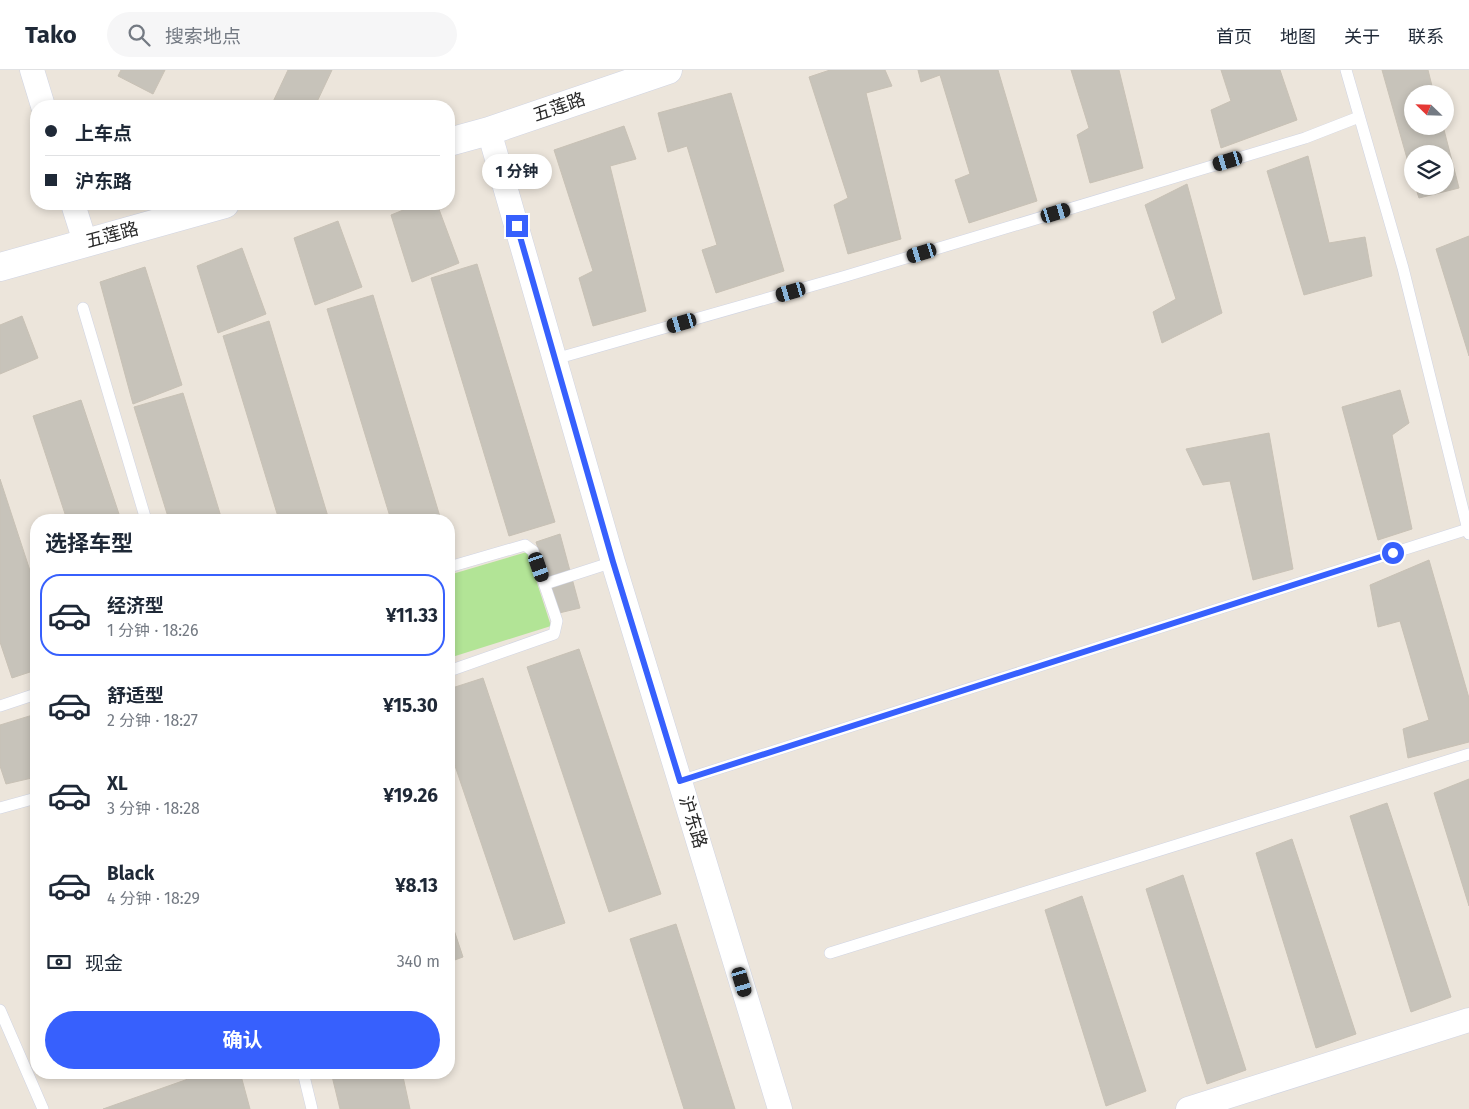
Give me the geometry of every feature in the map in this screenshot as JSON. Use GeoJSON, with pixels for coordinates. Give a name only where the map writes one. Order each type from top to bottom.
{"type":"FeatureCollection","features":[{"type":"Feature","properties":{"kind":"street"},"geometry":{"type":"LineString","coordinates":[[32,70],[42,100]]}},
{"type":"Feature","properties":{"kind":"street","name":"五莲路"},"geometry":{"type":"LineString","coordinates":[[455,140],[489,131],[668,70]]}},
{"type":"Feature","properties":{"kind":"street","name":"沪东路"},"geometry":{"type":"LineString","coordinates":[[489,131],[613,562],[780,1109]]}},
{"type":"Feature","properties":{"kind":"street"},"geometry":{"type":"LineString","coordinates":[[75,210],[85,242]]}},
{"type":"Feature","properties":{"kind":"street","name":"五莲路"},"geometry":{"type":"LineString","coordinates":[[0,266],[203,210]]}},
{"type":"Feature","properties":{"kind":"street"},"geometry":{"type":"LineString","coordinates":[[1188,1109],[1469,1020]]}},
{"type":"Feature","properties":{"kind":"lane"},"geometry":{"type":"LineString","coordinates":[[680,781],[1468,531],[1403,268],[1346,70]]}},
{"type":"Feature","properties":{"kind":"lane"},"geometry":{"type":"LineString","coordinates":[[555,359],[846,276],[1304,138],[1359,117]]}},
{"type":"Feature","properties":{"kind":"lane"},"geometry":{"type":"LineString","coordinates":[[84,308],[144,514]]}},
{"type":"Feature","properties":{"kind":"lane"},"geometry":{"type":"LineString","coordinates":[[455,565],[525,545],[534,551],[557,620],[554,634],[455,669]]}},
{"type":"Feature","properties":{"kind":"lane"},"geometry":{"type":"LineString","coordinates":[[545,584],[613,562]]}},
{"type":"Feature","properties":{"kind":"lane"},"geometry":{"type":"LineString","coordinates":[[0,706],[30,696]]}},
{"type":"Feature","properties":{"kind":"lane"},"geometry":{"type":"LineString","coordinates":[[830,953],[1469,754]]}},
{"type":"Feature","properties":{"kind":"lane"},"geometry":{"type":"LineString","coordinates":[[0,808],[30,800]]}},
{"type":"Feature","properties":{"kind":"lane"},"geometry":{"type":"LineString","coordinates":[[0,1010],[43,1109]]}},
{"type":"Feature","properties":{"kind":"lane"},"geometry":{"type":"LineString","coordinates":[[305,1079],[312,1109]]}},
{"type":"Feature","properties":{"kind":"green space"},"geometry":{"type":"Polygon","coordinates":[[[527,552],[551,626],[455,656],[455,573],[527,552]]]}},
{"type":"Feature","properties":{"kind":"building"},"geometry":{"type":"Polygon","coordinates":[[[121,70],[165,70],[153,94],[118,76],[121,70]]]}},
{"type":"Feature","properties":{"kind":"building"},"geometry":{"type":"Polygon","coordinates":[[[288,70],[332,70],[318,100],[274,100],[288,70]]]}},
{"type":"Feature","properties":{"kind":"building"},"geometry":{"type":"Polygon","coordinates":[[[830,70],[885,70],[892,86],[866,93],[901,239],[848,254],[834,205],[848,198],[809,77],[830,70]]]}},
{"type":"Feature","properties":{"kind":"building"},"geometry":{"type":"Polygon","coordinates":[[[918,70],[998,70],[1037,201],[969,223],[955,180],[970,174],[940,75],[921,82],[918,70]]]}},
{"type":"Feature","properties":{"kind":"building"},"geometry":{"type":"Polygon","coordinates":[[[1071,70],[1119,70],[1143,168],[1090,183],[1077,135],[1089,128],[1071,70]]]}},
{"type":"Feature","properties":{"kind":"building"},"geometry":{"type":"Polygon","coordinates":[[[1221,70],[1280,70],[1297,120],[1221,148],[1211,110],[1231,101],[1221,70]]]}},
{"type":"Feature","properties":{"kind":"building"},"geometry":{"type":"Polygon","coordinates":[[[1382,70],[1428,70],[1432,85],[1404,85],[1404,135],[1445,135],[1448,145],[1404,145],[1404,148],[1382,70]]]}},
{"type":"Feature","properties":{"kind":"building"},"geometry":{"type":"Polygon","coordinates":[[[731,93],[784,271],[716,293],[702,250],[717,245],[687,146],[668,152],[658,113],[731,93]]]}},
{"type":"Feature","properties":{"kind":"building"},"geometry":{"type":"Polygon","coordinates":[[[624,126],[636,159],[610,166],[646,311],[593,326],[579,278],[593,271],[554,150],[624,126]]]}},
{"type":"Feature","properties":{"kind":"building"},"geometry":{"type":"Polygon","coordinates":[[[1308,156],[1329,243],[1365,237],[1372,276],[1304,295],[1267,171],[1308,156]]]}},
{"type":"Feature","properties":{"kind":"building"},"geometry":{"type":"Polygon","coordinates":[[[1454,169],[1459,188],[1454,189],[1454,169]]]}},
{"type":"Feature","properties":{"kind":"building"},"geometry":{"type":"Polygon","coordinates":[[[1187,184],[1222,313],[1162,343],[1153,312],[1176,299],[1145,205],[1187,184]]]}},
{"type":"Feature","properties":{"kind":"building"},"geometry":{"type":"Polygon","coordinates":[[[1418,195],[1431,195],[1419,198],[1418,195]]]}},
{"type":"Feature","properties":{"kind":"building"},"geometry":{"type":"Polygon","coordinates":[[[403,210],[439,210],[459,263],[412,282],[391,215],[403,210]]]}},
{"type":"Feature","properties":{"kind":"building"},"geometry":{"type":"Polygon","coordinates":[[[338,221],[362,287],[315,305],[294,238],[338,221]]]}},
{"type":"Feature","properties":{"kind":"building"},"geometry":{"type":"Polygon","coordinates":[[[1469,236],[1469,356],[1436,249],[1469,236]]]}},
{"type":"Feature","properties":{"kind":"building"},"geometry":{"type":"Polygon","coordinates":[[[242,248],[266,314],[218,333],[197,266],[242,248]]]}},
{"type":"Feature","properties":{"kind":"building"},"geometry":{"type":"Polygon","coordinates":[[[477,264],[555,522],[509,536],[431,278],[477,264]]]}},
{"type":"Feature","properties":{"kind":"building"},"geometry":{"type":"Polygon","coordinates":[[[145,267],[182,385],[133,404],[100,282],[145,267]]]}},
{"type":"Feature","properties":{"kind":"building"},"geometry":{"type":"Polygon","coordinates":[[[373,295],[439,514],[389,514],[327,309],[373,295]]]}},
{"type":"Feature","properties":{"kind":"building"},"geometry":{"type":"Polygon","coordinates":[[[22,316],[38,358],[0,374],[0,325],[22,316]]]}},
{"type":"Feature","properties":{"kind":"building"},"geometry":{"type":"Polygon","coordinates":[[[269,321],[327,514],[277,514],[223,336],[269,321]]]}},
{"type":"Feature","properties":{"kind":"building"},"geometry":{"type":"Polygon","coordinates":[[[1400,390],[1409,423],[1392,435],[1412,529],[1378,540],[1342,407],[1400,390]]]}},
{"type":"Feature","properties":{"kind":"building"},"geometry":{"type":"Polygon","coordinates":[[[183,393],[220,514],[167,514],[134,407],[183,393]]]}},
{"type":"Feature","properties":{"kind":"building"},"geometry":{"type":"Polygon","coordinates":[[[81,400],[119,514],[65,514],[33,416],[81,400]]]}},
{"type":"Feature","properties":{"kind":"building"},"geometry":{"type":"Polygon","coordinates":[[[1269,433],[1293,569],[1253,580],[1230,481],[1203,485],[1186,449],[1269,433]]]}},
{"type":"Feature","properties":{"kind":"building"},"geometry":{"type":"Polygon","coordinates":[[[0,479],[30,571],[30,672],[12,678],[0,642],[0,479]]]}},
{"type":"Feature","properties":{"kind":"building"},"geometry":{"type":"Polygon","coordinates":[[[560,534],[580,608],[559,613],[536,542],[560,534]]]}},
{"type":"Feature","properties":{"kind":"building"},"geometry":{"type":"Polygon","coordinates":[[[1429,560],[1469,698],[1469,742],[1408,758],[1403,729],[1429,720],[1400,621],[1378,627],[1370,585],[1429,560]]]}},
{"type":"Feature","properties":{"kind":"building"},"geometry":{"type":"Polygon","coordinates":[[[579,649],[661,894],[609,912],[527,667],[579,649]]]}},
{"type":"Feature","properties":{"kind":"building"},"geometry":{"type":"Polygon","coordinates":[[[483,678],[565,923],[514,940],[455,766],[455,687],[483,678]]]}},
{"type":"Feature","properties":{"kind":"building"},"geometry":{"type":"Polygon","coordinates":[[[30,716],[30,778],[6,784],[0,766],[0,725],[30,716]]]}},
{"type":"Feature","properties":{"kind":"building"},"geometry":{"type":"Polygon","coordinates":[[[1469,779],[1469,906],[1434,793],[1469,779]]]}},
{"type":"Feature","properties":{"kind":"building"},"geometry":{"type":"Polygon","coordinates":[[[1387,803],[1451,997],[1411,1012],[1350,816],[1387,803]]]}},
{"type":"Feature","properties":{"kind":"building"},"geometry":{"type":"Polygon","coordinates":[[[1292,839],[1356,1034],[1316,1048],[1256,853],[1292,839]]]}},
{"type":"Feature","properties":{"kind":"building"},"geometry":{"type":"Polygon","coordinates":[[[1183,875],[1246,1070],[1207,1084],[1146,889],[1183,875]]]}},
{"type":"Feature","properties":{"kind":"building"},"geometry":{"type":"Polygon","coordinates":[[[1082,896],[1146,1091],[1106,1106],[1045,910],[1082,896]]]}},
{"type":"Feature","properties":{"kind":"building"},"geometry":{"type":"Polygon","coordinates":[[[676,924],[735,1109],[684,1109],[630,939],[676,924]]]}},
{"type":"Feature","properties":{"kind":"building"},"geometry":{"type":"Polygon","coordinates":[[[455,933],[463,957],[455,960],[455,933]]]}},
{"type":"Feature","properties":{"kind":"building"},"geometry":{"type":"Polygon","coordinates":[[[188,1079],[242,1079],[250,1109],[103,1109],[188,1079]]]}},
{"type":"Feature","properties":{"kind":"building"},"geometry":{"type":"Polygon","coordinates":[[[333,1079],[404,1079],[410,1109],[340,1109],[333,1079]]]}},
{"type":"Feature","properties":{"kind":"route"},"geometry":{"type":"LineString","coordinates":[[517,226],[613,562],[680,781],[1003,676],[1393,553]]}}]}
